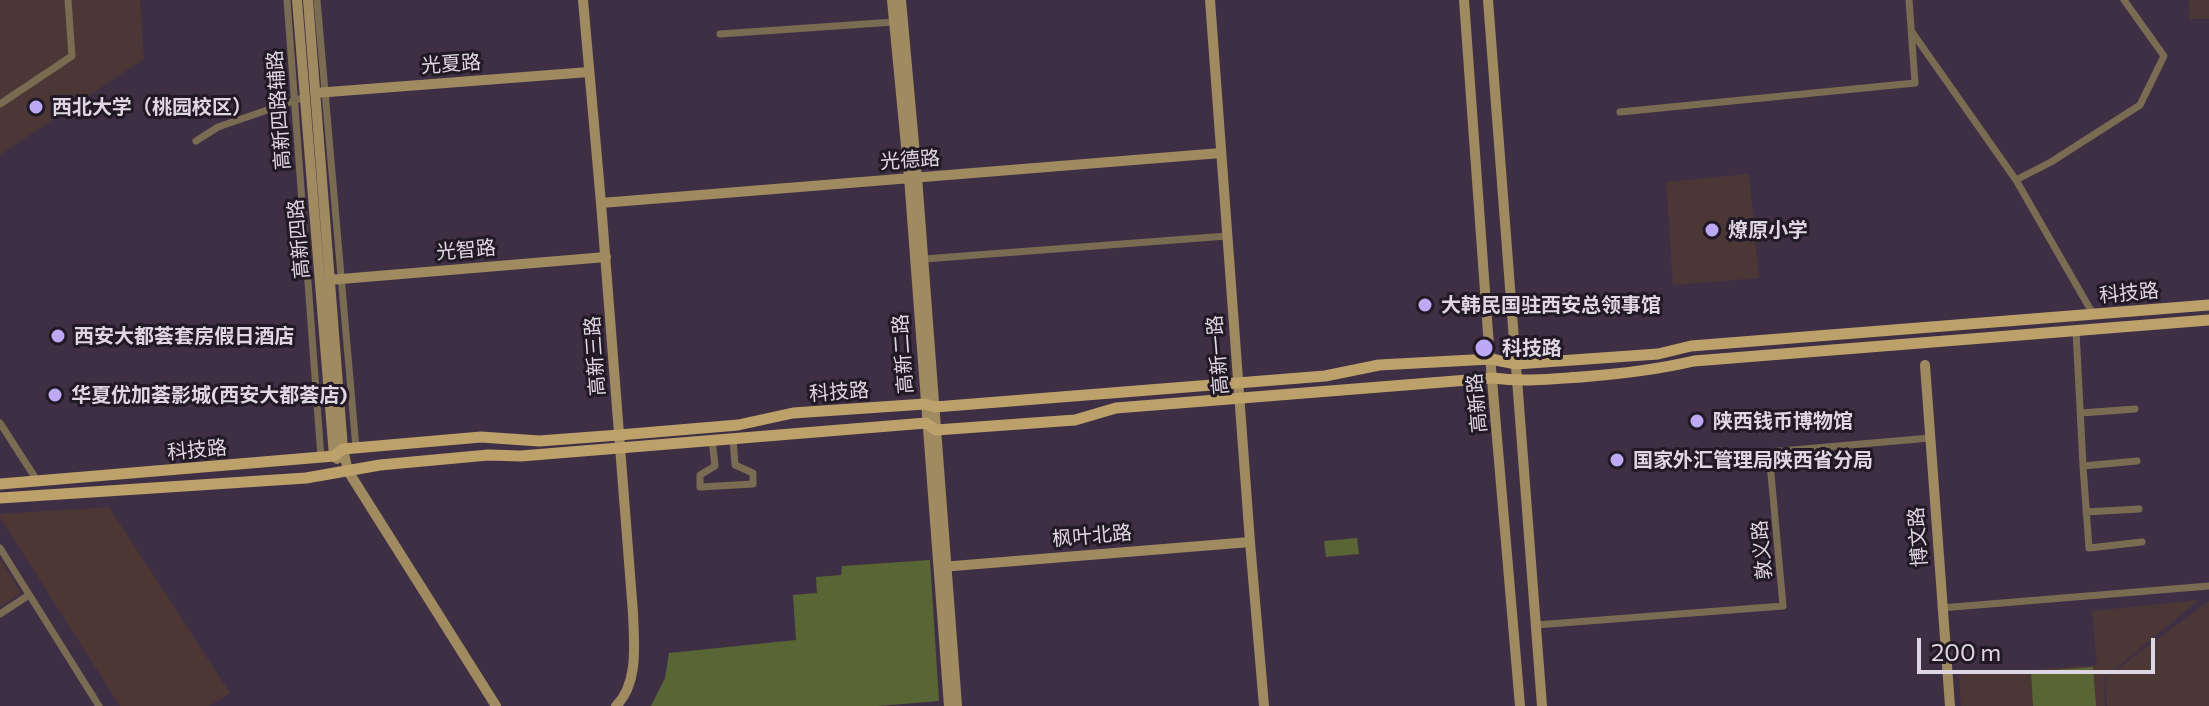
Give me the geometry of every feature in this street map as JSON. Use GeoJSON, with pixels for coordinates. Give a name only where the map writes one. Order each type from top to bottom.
{"type":"FeatureCollection","features":[{"type":"Feature","properties":{"kind":"main road","name":"科技路"},"geometry":{"type":"LineString","coordinates":[[0,498],[306,478],[380,465],[488,455],[521,456],[738,425],[793,413],[1238,384],[1325,376],[1379,365],[1491,359],[1516,364],[1658,354],[1691,346],[2209,305]]}},
{"type":"Feature","properties":{"kind":"main road","name":"科技路"},"geometry":{"type":"LineString","coordinates":[[0,484],[321,457],[356,448],[481,437],[539,441],[712,440],[1075,420],[1116,408],[1493,378],[1517,381],[1648,371],[1707,360],[2209,320]]}},
{"type":"Feature","properties":{"kind":"street"},"geometry":{"type":"LineString","coordinates":[[0,104],[72,56],[68,0]]}},
{"type":"Feature","properties":{"kind":"street","name":"高新四路辅路"},"geometry":{"type":"LineString","coordinates":[[287,0],[310,96],[341,279],[356,448]]}},
{"type":"Feature","properties":{"kind":"street","name":"高新四路"},"geometry":{"type":"LineString","coordinates":[[297,0],[329,280],[339,452]]}},
{"type":"Feature","properties":{"kind":"street","name":"高新四路"},"geometry":{"type":"LineString","coordinates":[[308,0],[310,96],[339,452],[496,706]]}},
{"type":"Feature","properties":{"kind":"street","name":"高新四路辅路"},"geometry":{"type":"LineString","coordinates":[[317,0],[310,96],[321,457]]}},
{"type":"Feature","properties":{"kind":"street","name":"高新三路"},"geometry":{"type":"LineString","coordinates":[[583,0],[606,257],[634,642],[630,684],[616,706]]}},
{"type":"Feature","properties":{"kind":"street","name":"高新二路"},"geometry":{"type":"LineString","coordinates":[[892,0],[924,259],[931,426],[957,706]]}},
{"type":"Feature","properties":{"kind":"street","name":"高新二路"},"geometry":{"type":"LineString","coordinates":[[901,0],[930,406]]}},
{"type":"Feature","properties":{"kind":"street","name":"高新一路"},"geometry":{"type":"LineString","coordinates":[[1210,0],[1264,706]]}},
{"type":"Feature","properties":{"kind":"street","name":"高新路"},"geometry":{"type":"LineString","coordinates":[[1464,0],[1520,706]]}},
{"type":"Feature","properties":{"kind":"street","name":"高新路"},"geometry":{"type":"LineString","coordinates":[[1488,0],[1542,706]]}},
{"type":"Feature","properties":{"kind":"street"},"geometry":{"type":"LineString","coordinates":[[1620,112],[1915,83],[1909,0]]}},
{"type":"Feature","properties":{"kind":"street"},"geometry":{"type":"LineString","coordinates":[[2016,180],[2051,162],[2140,105],[2164,56],[2124,0]]}},
{"type":"Feature","properties":{"kind":"street"},"geometry":{"type":"LineString","coordinates":[[720,34],[894,22]]}},
{"type":"Feature","properties":{"kind":"street"},"geometry":{"type":"LineString","coordinates":[[1911,30],[2016,180],[2093,314]]}},
{"type":"Feature","properties":{"kind":"street","name":"光夏路"},"geometry":{"type":"LineString","coordinates":[[310,96],[589,72]]}},
{"type":"Feature","properties":{"kind":"street"},"geometry":{"type":"LineString","coordinates":[[196,141],[218,127],[310,96]]}},
{"type":"Feature","properties":{"kind":"street","name":"光德路"},"geometry":{"type":"LineString","coordinates":[[601,203],[1221,153]]}},
{"type":"Feature","properties":{"kind":"street"},"geometry":{"type":"LineString","coordinates":[[924,259],[1227,236]]}},
{"type":"Feature","properties":{"kind":"street","name":"光智路"},"geometry":{"type":"LineString","coordinates":[[329,280],[606,257]]}},
{"type":"Feature","properties":{"kind":"street"},"geometry":{"type":"LineString","coordinates":[[2076,331],[2089,548],[2142,542]]}},
{"type":"Feature","properties":{"kind":"street","name":"博文路"},"geometry":{"type":"LineString","coordinates":[[1925,365],[1950,706]]}},
{"type":"Feature","properties":{"kind":"street"},"geometry":{"type":"LineString","coordinates":[[2081,413],[2135,409]]}},
{"type":"Feature","properties":{"kind":"street"},"geometry":{"type":"LineString","coordinates":[[0,423],[38,482]]}},
{"type":"Feature","properties":{"kind":"street"},"geometry":{"type":"LineString","coordinates":[[712,440],[715,466],[700,475],[700,487],[753,484],[753,473],[735,465],[733,438]]}},
{"type":"Feature","properties":{"kind":"street","name":"敦义路"},"geometry":{"type":"LineString","coordinates":[[1536,625],[1783,606],[1769,452],[1930,438]]}},
{"type":"Feature","properties":{"kind":"street"},"geometry":{"type":"LineString","coordinates":[[2083,466],[2137,461]]}},
{"type":"Feature","properties":{"kind":"street"},"geometry":{"type":"LineString","coordinates":[[2086,512],[2139,509]]}},
{"type":"Feature","properties":{"kind":"street","name":"枫叶北路"},"geometry":{"type":"LineString","coordinates":[[942,566],[1250,542]]}},
{"type":"Feature","properties":{"kind":"street"},"geometry":{"type":"LineString","coordinates":[[0,548],[99,706]]}},
{"type":"Feature","properties":{"kind":"street","name":"高新二路"},"geometry":{"type":"LineString","coordinates":[[942,566],[949,706]]}},
{"type":"Feature","properties":{"kind":"street"},"geometry":{"type":"LineString","coordinates":[[1941,608],[2209,586]]}},
{"type":"Feature","properties":{"kind":"street"},"geometry":{"type":"LineString","coordinates":[[0,614],[29,595]]}},
{"type":"Feature","properties":{"kind":"shaded area","name":"西北大学（桃园校区）"},"geometry":{"type":"Polygon","coordinates":[[[0,0],[140,0],[144,59],[0,155],[0,0]]]}},
{"type":"Feature","properties":{"kind":"shaded area"},"geometry":{"type":"Polygon","coordinates":[[[2188,0],[2209,0],[2209,19],[2190,19],[2188,0]]]}},
{"type":"Feature","properties":{"kind":"shaded area","name":"燎原小学"},"geometry":{"type":"Polygon","coordinates":[[[1749,174],[1759,278],[1673,285],[1666,182],[1749,174]]]}},
{"type":"Feature","properties":{"kind":"shaded area"},"geometry":{"type":"Polygon","coordinates":[[[109,507],[230,693],[209,706],[120,706],[0,517],[0,514],[109,507]]]}},
{"type":"Feature","properties":{"kind":"shaded area"},"geometry":{"type":"Polygon","coordinates":[[[0,559],[21,593],[0,607],[0,559]]]}},
{"type":"Feature","properties":{"kind":"shaded area"},"geometry":{"type":"Polygon","coordinates":[[[2199,600],[2104,678],[2105,706],[1961,706],[1959,675],[2097,665],[2092,611],[2199,600]]]}},
{"type":"Feature","properties":{"kind":"shaded area"},"geometry":{"type":"Polygon","coordinates":[[[2209,601],[2209,706],[2107,706],[2105,678],[2209,601]]]}},
{"type":"Feature","properties":{"kind":"green space"},"geometry":{"type":"Polygon","coordinates":[[[1357,538],[1359,554],[1326,557],[1324,541],[1357,538]]]}},
{"type":"Feature","properties":{"kind":"green space"},"geometry":{"type":"Polygon","coordinates":[[[930,560],[939,701],[878,706],[651,706],[665,678],[669,653],[796,640],[793,595],[817,593],[816,577],[841,575],[842,566],[930,560]]]}},
{"type":"Feature","properties":{"kind":"green space"},"geometry":{"type":"Polygon","coordinates":[[[2093,667],[2096,706],[2033,706],[2031,672],[2093,667]]]}},
{"type":"Feature","properties":{"kind":"place","name":"西北大学（桃园校区）"},"geometry":{"type":"Point","coordinates":[36,107]}},
{"type":"Feature","properties":{"kind":"place","name":"燎原小学"},"geometry":{"type":"Point","coordinates":[1712,230]}},
{"type":"Feature","properties":{"kind":"place","name":"大韩民国驻西安总领事馆"},"geometry":{"type":"Point","coordinates":[1425,305]}},
{"type":"Feature","properties":{"kind":"place","name":"西安大都荟套房假日酒店"},"geometry":{"type":"Point","coordinates":[58,336]}},
{"type":"Feature","properties":{"kind":"place","name":"科技路"},"geometry":{"type":"Point","coordinates":[1484,348]}},
{"type":"Feature","properties":{"kind":"place","name":"华夏优加荟影城(西安大都荟店)"},"geometry":{"type":"Point","coordinates":[55,395]}},
{"type":"Feature","properties":{"kind":"place","name":"陕西钱币博物馆"},"geometry":{"type":"Point","coordinates":[1697,421]}},
{"type":"Feature","properties":{"kind":"place","name":"国家外汇管理局陕西省分局"},"geometry":{"type":"Point","coordinates":[1617,460]}}]}
